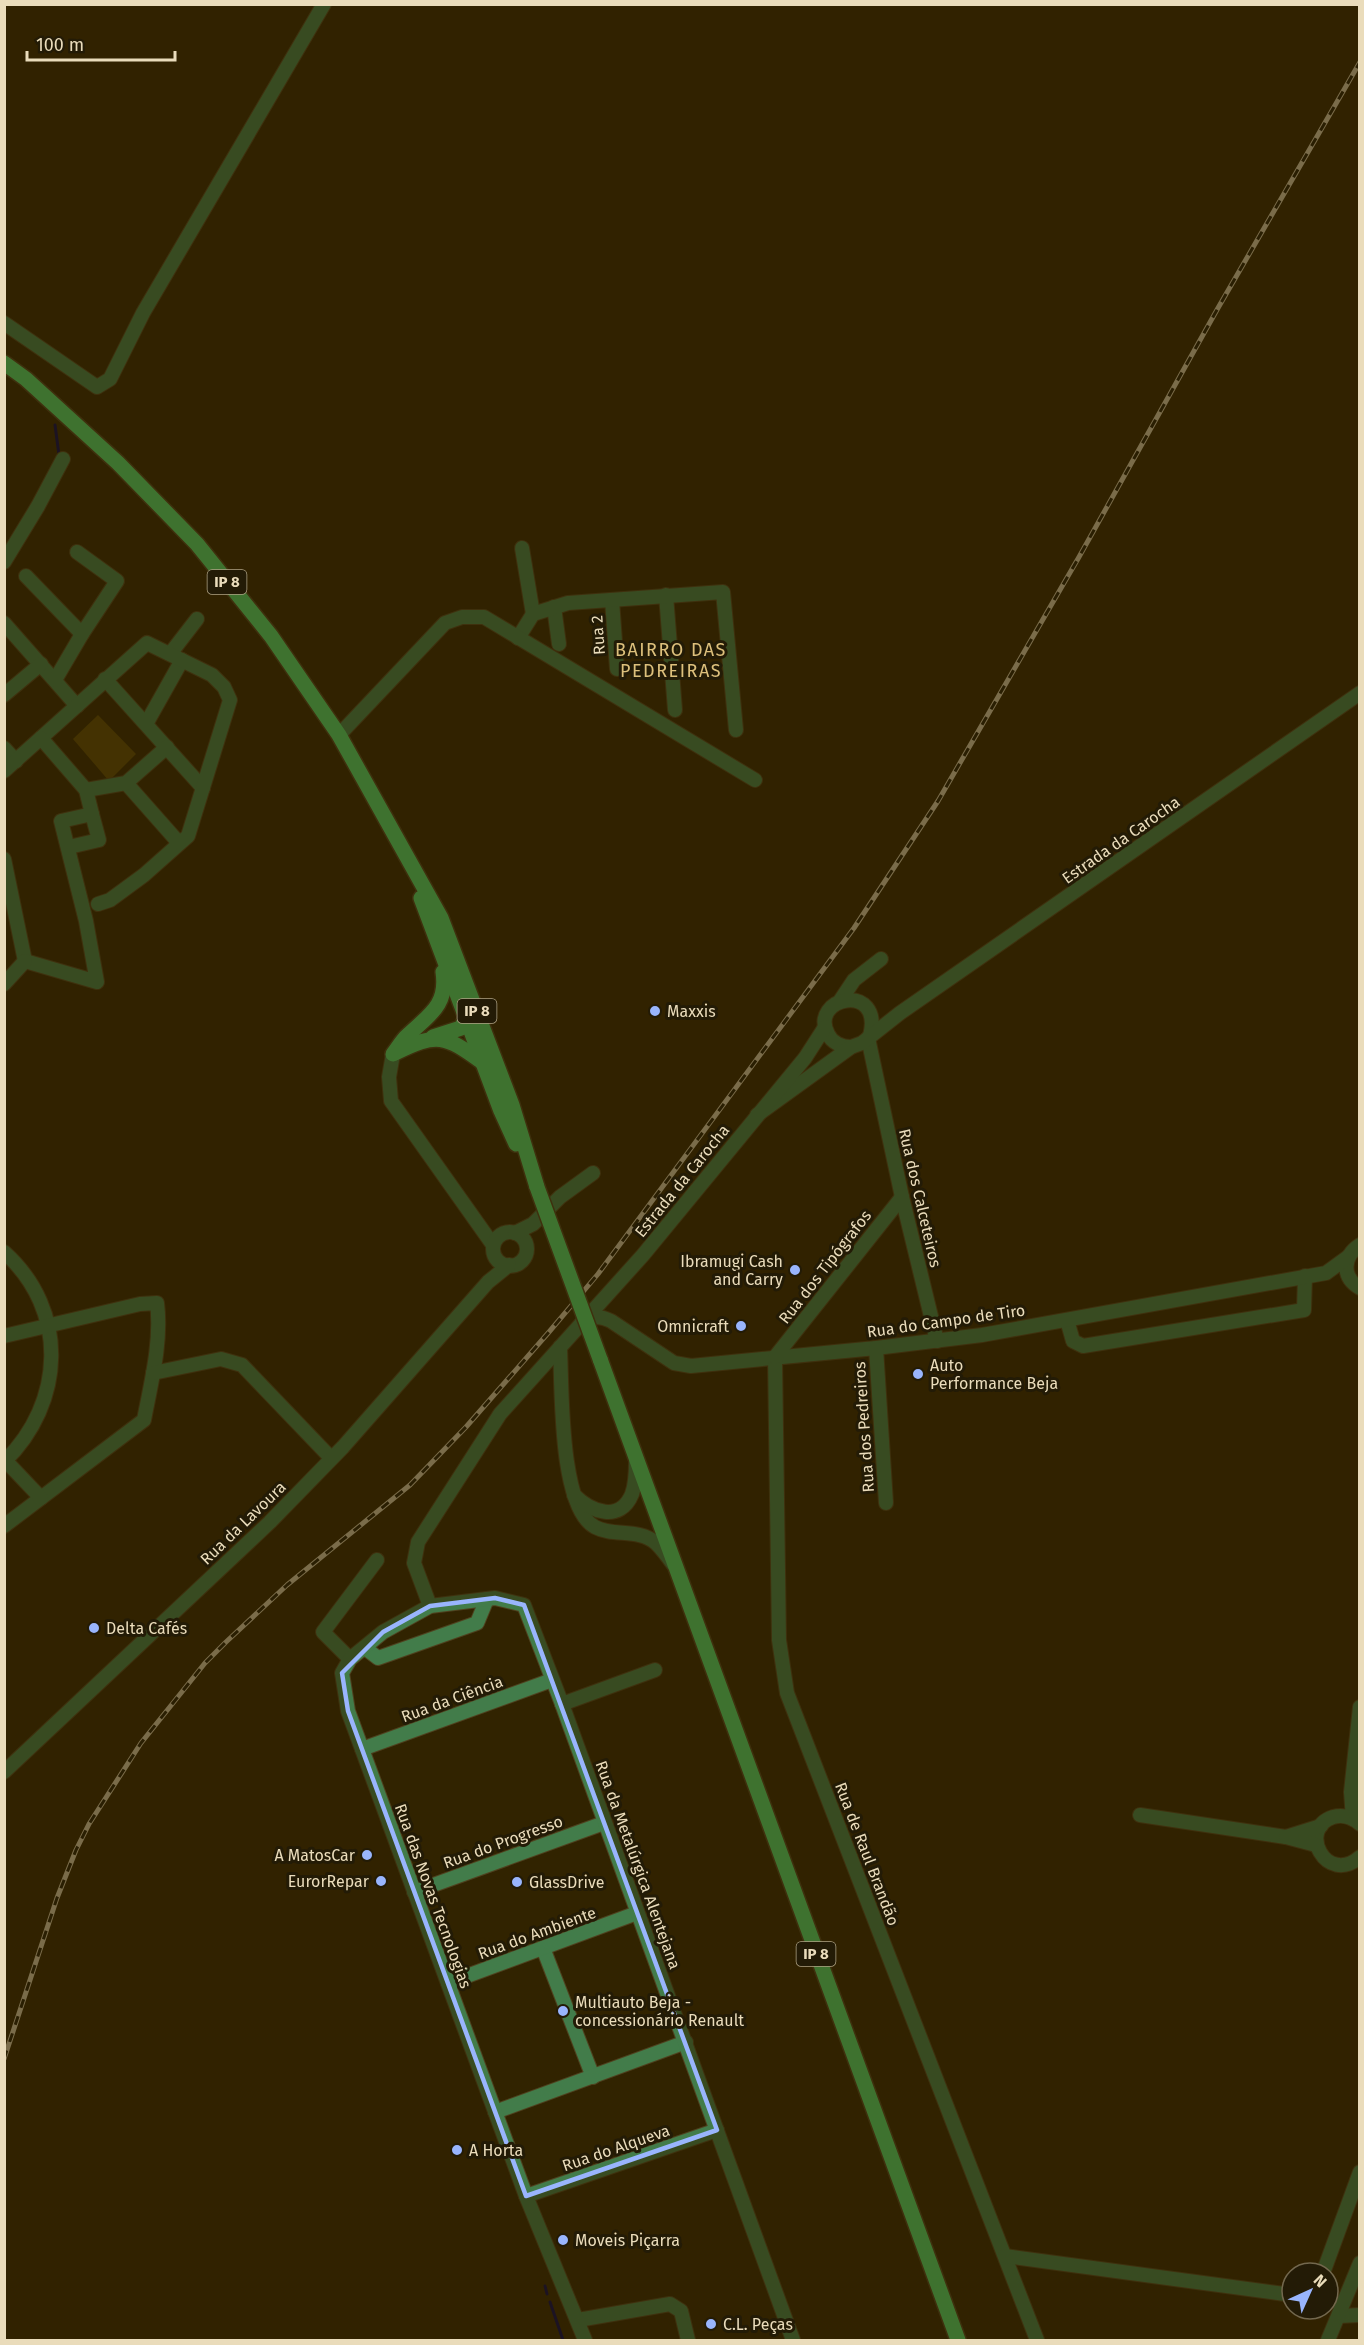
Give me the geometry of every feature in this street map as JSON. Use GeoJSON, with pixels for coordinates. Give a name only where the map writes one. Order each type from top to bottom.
{"type":"FeatureCollection","features":[{"type":"Feature","properties":{"kind":"main road","name":"IP 8"},"geometry":{"type":"LineString","coordinates":[[4,363],[26,379],[118,463],[196,544],[271,636],[339,735],[441,918],[512,1105],[537,1187],[957,2340]]}},
{"type":"Feature","properties":{"kind":"main road","name":"IP 8"},"geometry":{"type":"LineString","coordinates":[[400,841],[501,1111],[537,1187]]}},
{"type":"Feature","properties":{"kind":"main road"},"geometry":{"type":"LineString","coordinates":[[393,1054],[406,1036],[426,1020],[441,1000],[445,983],[440,950]]}},
{"type":"Feature","properties":{"kind":"main road"},"geometry":{"type":"LineString","coordinates":[[393,1054],[417,1042],[461,1028],[475,1005]]}},
{"type":"Feature","properties":{"kind":"main road"},"geometry":{"type":"LineString","coordinates":[[426,1020],[455,1012],[465,1018],[473,1019],[490,1048]]}},
{"type":"Feature","properties":{"kind":"main road"},"geometry":{"type":"LineString","coordinates":[[433,1038],[461,1047],[483,1064]]}},
{"type":"Feature","properties":{"kind":"street"},"geometry":{"type":"LineString","coordinates":[[4,323],[97,387],[110,379],[143,313],[324,4]]}},
{"type":"Feature","properties":{"kind":"street"},"geometry":{"type":"LineString","coordinates":[[4,562],[63,459]]}},
{"type":"Feature","properties":{"kind":"street"},"geometry":{"type":"LineString","coordinates":[[522,548],[533,614]]}},
{"type":"Feature","properties":{"kind":"street"},"geometry":{"type":"LineString","coordinates":[[55,680],[117,581],[77,552]]}},
{"type":"Feature","properties":{"kind":"street"},"geometry":{"type":"LineString","coordinates":[[26,576],[82,634]]}},
{"type":"Feature","properties":{"kind":"street"},"geometry":{"type":"LineString","coordinates":[[518,638],[533,614],[568,603],[723,592],[736,730]]}},
{"type":"Feature","properties":{"kind":"street"},"geometry":{"type":"LineString","coordinates":[[666,595],[675,710]]}},
{"type":"Feature","properties":{"kind":"street","name":"Rua 2"},"geometry":{"type":"LineString","coordinates":[[612,600],[617,669]]}},
{"type":"Feature","properties":{"kind":"street"},"geometry":{"type":"LineString","coordinates":[[554,608],[559,644]]}},
{"type":"Feature","properties":{"kind":"street"},"geometry":{"type":"LineString","coordinates":[[339,735],[445,623],[462,617],[484,617],[755,780]]}},
{"type":"Feature","properties":{"kind":"street"},"geometry":{"type":"LineString","coordinates":[[146,724],[176,657],[197,619]]}},
{"type":"Feature","properties":{"kind":"street"},"geometry":{"type":"LineString","coordinates":[[4,623],[77,706]]}},
{"type":"Feature","properties":{"kind":"street"},"geometry":{"type":"LineString","coordinates":[[4,771],[147,643],[212,675],[225,687],[230,700],[188,836],[110,900],[98,904],[86,921]]}},
{"type":"Feature","properties":{"kind":"street"},"geometry":{"type":"LineString","coordinates":[[5,692],[41,664]]}},
{"type":"Feature","properties":{"kind":"street"},"geometry":{"type":"LineString","coordinates":[[105,679],[203,788]]}},
{"type":"Feature","properties":{"kind":"street","name":"Estrada da Carocha"},"geometry":{"type":"LineString","coordinates":[[869,1037],[900,1013],[1359,693]]}},
{"type":"Feature","properties":{"kind":"street"},"geometry":{"type":"LineString","coordinates":[[41,738],[86,790],[99,840],[69,847]]}},
{"type":"Feature","properties":{"kind":"street"},"geometry":{"type":"LineString","coordinates":[[86,790],[126,783],[167,747]]}},
{"type":"Feature","properties":{"kind":"street"},"geometry":{"type":"LineString","coordinates":[[4,748],[16,760]]}},
{"type":"Feature","properties":{"kind":"street"},"geometry":{"type":"LineString","coordinates":[[126,783],[179,843]]}},
{"type":"Feature","properties":{"kind":"street"},"geometry":{"type":"LineString","coordinates":[[4,984],[9,968],[25,960],[97,982],[86,921],[61,820],[92,814]]}},
{"type":"Feature","properties":{"kind":"street"},"geometry":{"type":"LineString","coordinates":[[4,859],[25,960]]}},
{"type":"Feature","properties":{"kind":"street"},"geometry":{"type":"LineString","coordinates":[[80,896],[98,904]]}},
{"type":"Feature","properties":{"kind":"street"},"geometry":{"type":"LineString","coordinates":[[873,1062],[848,1046],[832,1041],[825,1027],[828,1011],[840,1001],[852,983],[881,958]]}},
{"type":"Feature","properties":{"kind":"street"},"geometry":{"type":"LineString","coordinates":[[757,1115],[848,1046],[869,1037],[873,1023],[865,1006],[862,986],[868,970]]}},
{"type":"Feature","properties":{"kind":"street"},"geometry":{"type":"LineString","coordinates":[[840,1001],[847,999],[885,1014],[900,1013]]}},
{"type":"Feature","properties":{"kind":"street","name":"Estrada da Carocha"},"geometry":{"type":"LineString","coordinates":[[430,1606],[414,1563],[418,1542],[494,1422],[643,1255],[805,1058],[825,1027]]}},
{"type":"Feature","properties":{"kind":"street","name":"Rua dos Calceteiros"},"geometry":{"type":"LineString","coordinates":[[869,1037],[902,1197],[937,1341]]}},
{"type":"Feature","properties":{"kind":"street"},"geometry":{"type":"LineString","coordinates":[[814,1074],[805,1058],[821,1049],[848,1046]]}},
{"type":"Feature","properties":{"kind":"street"},"geometry":{"type":"LineString","coordinates":[[393,1054],[389,1077],[391,1101],[478,1221],[507,1247],[560,1197],[593,1173]]}},
{"type":"Feature","properties":{"kind":"street","name":"Rua dos Tipógrafos"},"geometry":{"type":"LineString","coordinates":[[774,1358],[902,1197]]}},
{"type":"Feature","properties":{"kind":"street"},"geometry":{"type":"LineString","coordinates":[[1326,1273],[1348,1257],[1359,1245]]}},
{"type":"Feature","properties":{"kind":"street","name":"Rua da Lavoura"},"geometry":{"type":"LineString","coordinates":[[6,1767],[270,1522],[331,1458],[488,1282],[507,1247]]}},
{"type":"Feature","properties":{"kind":"street"},"geometry":{"type":"LineString","coordinates":[[4,1252],[29,1280],[41,1302],[49,1325],[52,1350],[51,1375],[46,1399],[23,1443],[5,1461],[41,1498]]}},
{"type":"Feature","properties":{"kind":"street"},"geometry":{"type":"LineString","coordinates":[[1348,1257],[1347,1273],[1355,1284]]}},
{"type":"Feature","properties":{"kind":"street"},"geometry":{"type":"LineString","coordinates":[[1326,1273],[1355,1284]]}},
{"type":"Feature","properties":{"kind":"street","name":"Rua do Campo de Tiro"},"geometry":{"type":"LineString","coordinates":[[582,1322],[601,1316],[662,1356],[683,1365],[937,1341],[1326,1273]]}},
{"type":"Feature","properties":{"kind":"street"},"geometry":{"type":"LineString","coordinates":[[1067,1320],[1072,1341],[1083,1346],[1304,1310],[1305,1276]]}},
{"type":"Feature","properties":{"kind":"street"},"geometry":{"type":"LineString","coordinates":[[4,1336],[140,1304],[157,1303],[159,1315],[153,1372],[144,1420],[4,1526]]}},
{"type":"Feature","properties":{"kind":"street"},"geometry":{"type":"LineString","coordinates":[[560,1347],[567,1468],[578,1508],[586,1521],[596,1528],[609,1532],[638,1534],[649,1538],[657,1544],[675,1567]]}},
{"type":"Feature","properties":{"kind":"street","name":"Rua dos Pedreiros"},"geometry":{"type":"LineString","coordinates":[[876,1348],[886,1503]]}},
{"type":"Feature","properties":{"kind":"street","name":"Rua de Raul Brandão"},"geometry":{"type":"LineString","coordinates":[[774,1358],[779,1640],[787,1693],[1037,2340]]}},
{"type":"Feature","properties":{"kind":"street"},"geometry":{"type":"LineString","coordinates":[[153,1372],[221,1359],[242,1365],[331,1458]]}},
{"type":"Feature","properties":{"kind":"street"},"geometry":{"type":"LineString","coordinates":[[573,1494],[595,1511],[616,1510],[631,1496],[635,1482],[636,1459]]}},
{"type":"Feature","properties":{"kind":"street"},"geometry":{"type":"LineString","coordinates":[[365,1648],[378,1658],[477,1623],[487,1599],[430,1606],[382,1632],[350,1659],[322,1632],[377,1560]]}},
{"type":"Feature","properties":{"kind":"street","name":"Rua da Metalúrgica Alentejana"},"geometry":{"type":"LineString","coordinates":[[487,1599],[495,1598],[524,1605],[686,2042],[793,2340]]}},
{"type":"Feature","properties":{"kind":"street","name":"Rua das Novas Tecnologias"},"geometry":{"type":"LineString","coordinates":[[350,1659],[342,1673],[348,1711],[526,2196],[585,2340]]}},
{"type":"Feature","properties":{"kind":"street"},"geometry":{"type":"LineString","coordinates":[[562,1704],[655,1670]]}},
{"type":"Feature","properties":{"kind":"street","name":"Rua da Ciência"},"geometry":{"type":"LineString","coordinates":[[362,1749],[552,1680]]}},
{"type":"Feature","properties":{"kind":"street"},"geometry":{"type":"LineString","coordinates":[[1357,1860],[1346,1865],[1330,1863],[1319,1852],[1316,1837],[1321,1826],[1330,1818],[1338,1816],[1356,1821],[1350,1792],[1359,1707]]}},
{"type":"Feature","properties":{"kind":"street"},"geometry":{"type":"LineString","coordinates":[[1338,1816],[1350,1792]]}},
{"type":"Feature","properties":{"kind":"street"},"geometry":{"type":"LineString","coordinates":[[1140,1815],[1286,1837],[1316,1845]]}},
{"type":"Feature","properties":{"kind":"street","name":"Rua do Progresso"},"geometry":{"type":"LineString","coordinates":[[414,1892],[604,1823]]}},
{"type":"Feature","properties":{"kind":"street"},"geometry":{"type":"LineString","coordinates":[[1286,1837],[1321,1826]]}},
{"type":"Feature","properties":{"kind":"street","name":"Rua do Ambiente"},"geometry":{"type":"LineString","coordinates":[[448,1983],[637,1913]]}},
{"type":"Feature","properties":{"kind":"street"},"geometry":{"type":"LineString","coordinates":[[543,1948],[592,2077]]}},
{"type":"Feature","properties":{"kind":"street"},"geometry":{"type":"LineString","coordinates":[[495,2112],[686,2042]]}},
{"type":"Feature","properties":{"kind":"street","name":"Rua do Alqueva"},"geometry":{"type":"LineString","coordinates":[[526,2196],[717,2130]]}},
{"type":"Feature","properties":{"kind":"street"},"geometry":{"type":"LineString","coordinates":[[1327,2261],[1359,2172]]}},
{"type":"Feature","properties":{"kind":"street"},"geometry":{"type":"LineString","coordinates":[[1005,2256],[1280,2293]]}},
{"type":"Feature","properties":{"kind":"street"},"geometry":{"type":"LineString","coordinates":[[1340,2299],[1359,2263]]}},
{"type":"Feature","properties":{"kind":"street"},"geometry":{"type":"LineString","coordinates":[[578,2320],[670,2304],[681,2311],[688,2340]]}},
{"type":"Feature","properties":{"kind":"street"},"geometry":{"type":"LineString","coordinates":[[1340,2312],[1359,2314]]}},
{"type":"Feature","properties":{"kind":"street"},"geometry":{"type":"LineString","coordinates":[[1328,2340],[1332,2321]]}},
{"type":"Feature","properties":{"kind":"highlighted area"},"geometry":{"type":"Polygon","coordinates":[[[495,1598],[524,1605],[717,2130],[526,2196],[348,1711],[342,1673],[383,1632],[430,1606],[495,1598]]]}},
{"type":"Feature","properties":{"kind":"shaded area"},"geometry":{"type":"Polygon","coordinates":[[[98,715],[136,754],[109,781],[73,739],[98,715]]]}},
{"type":"Feature","properties":{"kind":"waterway"},"geometry":{"type":"LineString","coordinates":[[55,425],[59,455]]}},
{"type":"Feature","properties":{"kind":"waterway"},"geometry":{"type":"LineString","coordinates":[[545,2286],[547,2294]]}},
{"type":"Feature","properties":{"kind":"waterway"},"geometry":{"type":"LineString","coordinates":[[550,2302],[563,2340]]}},
{"type":"Feature","properties":{"kind":"railway"},"geometry":{"type":"LineString","coordinates":[[4,2059],[57,1898],[76,1850],[89,1824],[141,1743],[205,1663],[226,1642],[287,1585],[410,1485],[466,1427],[598,1274],[854,928],[938,801],[1360,62]]}},
{"type":"Feature","properties":{"kind":"place","name":"Maxxis"},"geometry":{"type":"Point","coordinates":[655,1011]}},
{"type":"Feature","properties":{"kind":"place","name":"Ibramugi Cash and Carry"},"geometry":{"type":"Point","coordinates":[795,1270]}},
{"type":"Feature","properties":{"kind":"place","name":"Omnicraft"},"geometry":{"type":"Point","coordinates":[741,1326]}},
{"type":"Feature","properties":{"kind":"place","name":"Auto Performance Beja"},"geometry":{"type":"Point","coordinates":[918,1374]}},
{"type":"Feature","properties":{"kind":"place","name":"Delta Cafés"},"geometry":{"type":"Point","coordinates":[94,1628]}},
{"type":"Feature","properties":{"kind":"place","name":"A MatosCar"},"geometry":{"type":"Point","coordinates":[367,1855]}},
{"type":"Feature","properties":{"kind":"place","name":"EurorRepar"},"geometry":{"type":"Point","coordinates":[381,1881]}},
{"type":"Feature","properties":{"kind":"place","name":"GlassDrive"},"geometry":{"type":"Point","coordinates":[517,1882]}},
{"type":"Feature","properties":{"kind":"place","name":"Multiauto Beja - concessionário Renault"},"geometry":{"type":"Point","coordinates":[563,2011]}},
{"type":"Feature","properties":{"kind":"place","name":"A Horta"},"geometry":{"type":"Point","coordinates":[457,2150]}},
{"type":"Feature","properties":{"kind":"place","name":"Moveis Piçarra"},"geometry":{"type":"Point","coordinates":[563,2240]}},
{"type":"Feature","properties":{"kind":"place","name":"C.L. Peças"},"geometry":{"type":"Point","coordinates":[711,2324]}},
{"type":"Feature","properties":{"kind":"district","name":"BAIRRO DAS PEDREIRAS"},"geometry":{"type":"Point","coordinates":[671,660]}}]}
